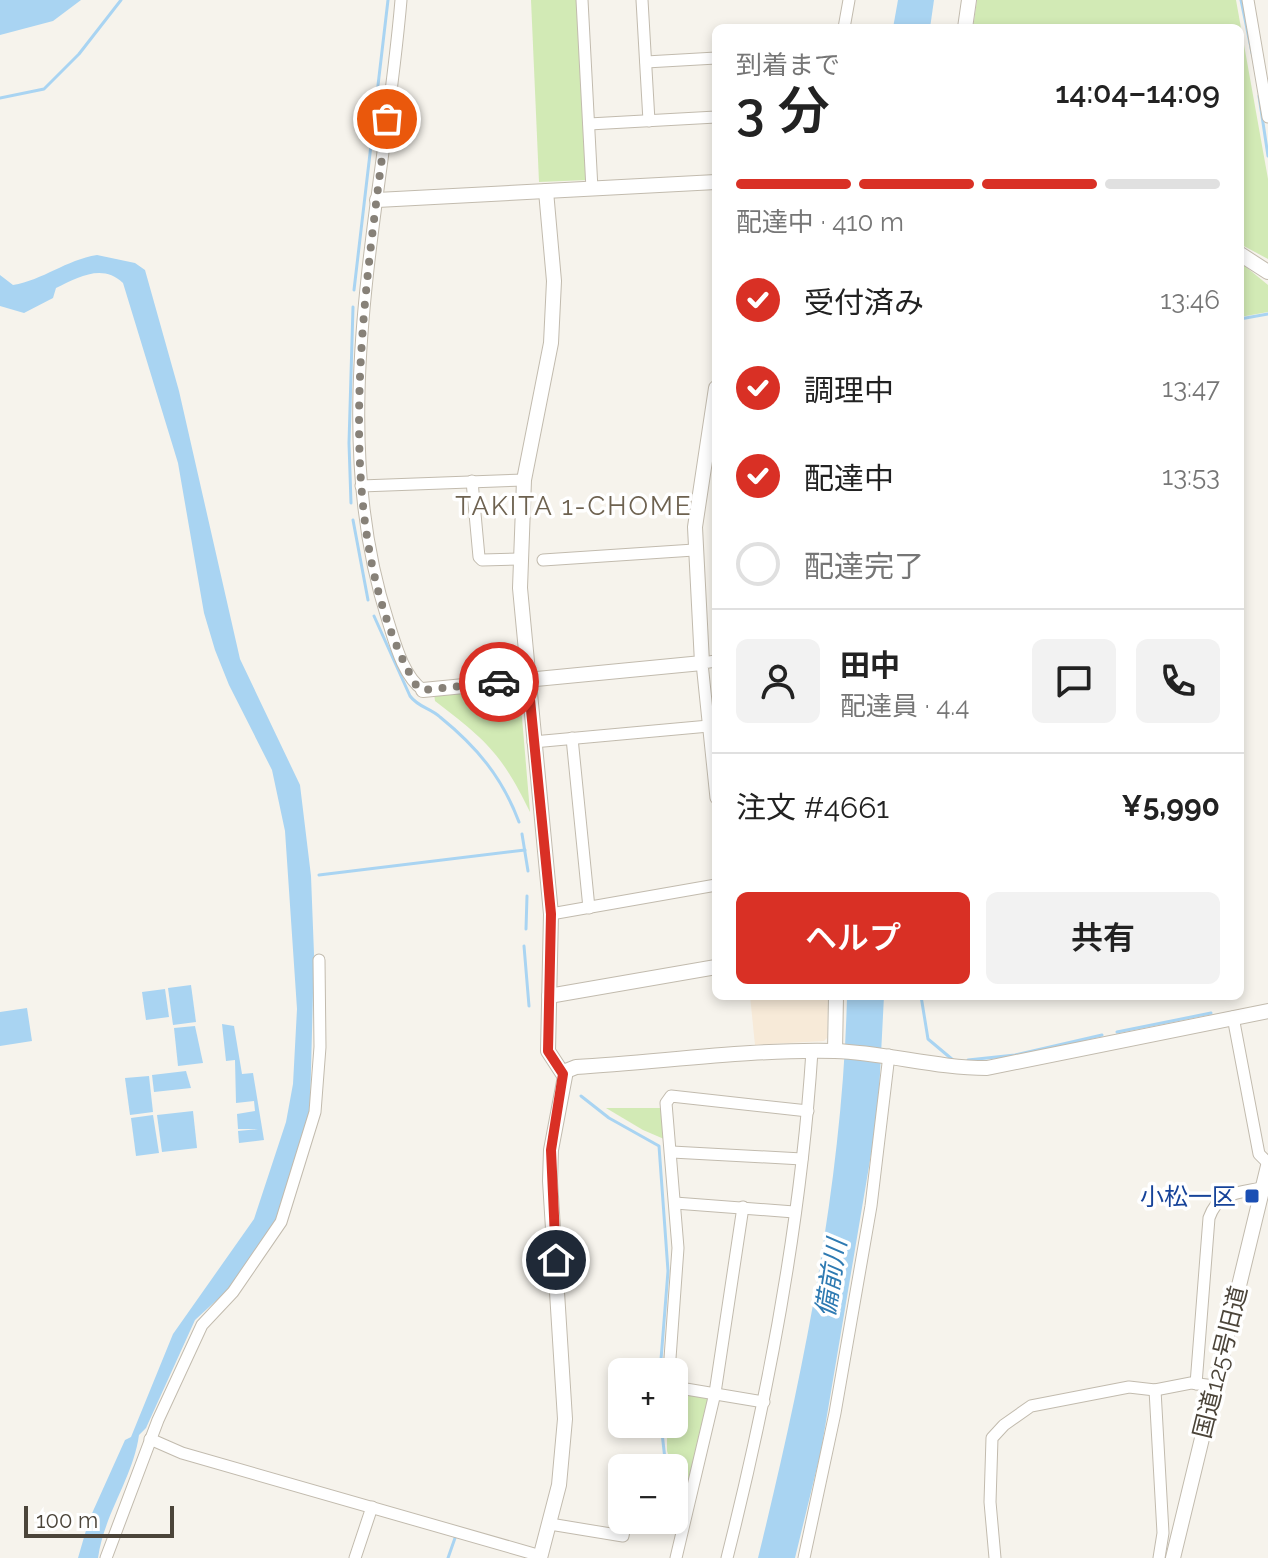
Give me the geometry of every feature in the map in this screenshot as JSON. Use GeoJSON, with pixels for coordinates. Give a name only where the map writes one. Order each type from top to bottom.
{"type":"FeatureCollection","features":[{"type":"Feature","properties":{"kind":"street"},"geometry":{"type":"LineString","coordinates":[[401,0],[362,347],[361,486],[368,542],[383,605],[404,664],[423,690],[709,662]]}},
{"type":"Feature","properties":{"kind":"street"},"geometry":{"type":"LineString","coordinates":[[582,0],[592,189]]}},
{"type":"Feature","properties":{"kind":"street"},"geometry":{"type":"LineString","coordinates":[[649,121],[642,0],[653,0]]}},
{"type":"Feature","properties":{"kind":"street"},"geometry":{"type":"LineString","coordinates":[[845,24],[849,0]]}},
{"type":"Feature","properties":{"kind":"street"},"geometry":{"type":"LineString","coordinates":[[966,24],[969,0]]}},
{"type":"Feature","properties":{"kind":"street"},"geometry":{"type":"LineString","coordinates":[[1248,0],[1268,117]]}},
{"type":"Feature","properties":{"kind":"street"},"geometry":{"type":"LineString","coordinates":[[646,62],[712,58]]}},
{"type":"Feature","properties":{"kind":"street"},"geometry":{"type":"LineString","coordinates":[[589,124],[712,117]]}},
{"type":"Feature","properties":{"kind":"street"},"geometry":{"type":"LineString","coordinates":[[377,200],[712,182]]}},
{"type":"Feature","properties":{"kind":"street"},"geometry":{"type":"LineString","coordinates":[[150,1439],[182,1453],[541,1557],[563,1457],[565,1419],[550,1181],[551,1150],[563,1074],[548,1051],[551,914],[533,742],[520,559],[524,480],[551,343],[554,281],[546,191]]}},
{"type":"Feature","properties":{"kind":"street"},"geometry":{"type":"LineString","coordinates":[[1244,257],[1268,272]]}},
{"type":"Feature","properties":{"kind":"street"},"geometry":{"type":"LineString","coordinates":[[712,415],[696,510],[694,550],[709,662],[712,757]]}},
{"type":"Feature","properties":{"kind":"street"},"geometry":{"type":"LineString","coordinates":[[361,486],[524,480]]}},
{"type":"Feature","properties":{"kind":"street"},"geometry":{"type":"LineString","coordinates":[[472,481],[479,557],[482,560],[520,559]]}},
{"type":"Feature","properties":{"kind":"street"},"geometry":{"type":"LineString","coordinates":[[543,560],[694,550]]}},
{"type":"Feature","properties":{"kind":"street"},"geometry":{"type":"LineString","coordinates":[[533,742],[709,726]]}},
{"type":"Feature","properties":{"kind":"street"},"geometry":{"type":"LineString","coordinates":[[572,738],[589,908]]}},
{"type":"Feature","properties":{"kind":"street"},"geometry":{"type":"LineString","coordinates":[[551,914],[712,886]]}},
{"type":"Feature","properties":{"kind":"street"},"geometry":{"type":"LineString","coordinates":[[106,1558],[150,1439],[202,1325],[233,1292],[281,1222],[315,1112],[320,1047],[319,960]]}},
{"type":"Feature","properties":{"kind":"street"},"geometry":{"type":"LineString","coordinates":[[549,996],[712,968]]}},
{"type":"Feature","properties":{"kind":"street"},"geometry":{"type":"LineString","coordinates":[[836,1000],[838,1051]]}},
{"type":"Feature","properties":{"kind":"street"},"geometry":{"type":"LineString","coordinates":[[563,1074],[576,1067],[812,1051],[887,1055],[949,1068],[987,1068],[1268,1011]]}},
{"type":"Feature","properties":{"kind":"street"},"geometry":{"type":"LineString","coordinates":[[1233,1017],[1259,1154],[1268,1164]]}},
{"type":"Feature","properties":{"kind":"street"},"geometry":{"type":"LineString","coordinates":[[727,1558],[764,1402],[802,1159],[812,1051]]}},
{"type":"Feature","properties":{"kind":"street"},"geometry":{"type":"LineString","coordinates":[[804,1558],[835,1413],[871,1206],[887,1055]]}},
{"type":"Feature","properties":{"kind":"street"},"geometry":{"type":"LineString","coordinates":[[670,1358],[678,1248],[666,1103],[671,1096],[808,1111]]}},
{"type":"Feature","properties":{"kind":"street"},"geometry":{"type":"LineString","coordinates":[[672,1152],[802,1159]]}},
{"type":"Feature","properties":{"kind":"street","name":"国道125号旧道"},"geometry":{"type":"LineString","coordinates":[[1173,1558],[1268,1164]]}},
{"type":"Feature","properties":{"kind":"street"},"geometry":{"type":"LineString","coordinates":[[1196,1384],[1209,1218],[1214,1204],[1222,1197],[1262,1188]]}},
{"type":"Feature","properties":{"kind":"street"},"geometry":{"type":"LineString","coordinates":[[675,1203],[794,1212]]}},
{"type":"Feature","properties":{"kind":"street"},"geometry":{"type":"LineString","coordinates":[[676,1558],[715,1393],[743,1207]]}},
{"type":"Feature","properties":{"kind":"street"},"geometry":{"type":"LineString","coordinates":[[995,1558],[990,1502],[992,1438],[1004,1425],[1031,1406],[1129,1387],[1155,1390],[1196,1384],[1214,1386]]}},
{"type":"Feature","properties":{"kind":"street"},"geometry":{"type":"LineString","coordinates":[[688,1389],[764,1402]]}},
{"type":"Feature","properties":{"kind":"street"},"geometry":{"type":"LineString","coordinates":[[1155,1390],[1163,1533],[1159,1558]]}},
{"type":"Feature","properties":{"kind":"street"},"geometry":{"type":"LineString","coordinates":[[355,1558],[372,1507]]}},
{"type":"Feature","properties":{"kind":"street"},"geometry":{"type":"LineString","coordinates":[[550,1524],[608,1534]]}},
{"type":"Feature","properties":{"kind":"shaded area"},"geometry":{"type":"Polygon","coordinates":[[[750,1000],[828,1000],[827,1038],[824,1041],[755,1045],[750,1000]]]}},
{"type":"Feature","properties":{"kind":"green space"},"geometry":{"type":"Polygon","coordinates":[[[531,0],[577,0],[588,180],[539,182],[531,0]]]}},
{"type":"Feature","properties":{"kind":"green space"},"geometry":{"type":"Polygon","coordinates":[[[977,0],[1236,0],[1240,24],[974,24],[977,0]]]}},
{"type":"Feature","properties":{"kind":"green space"},"geometry":{"type":"Polygon","coordinates":[[[1244,45],[1268,179],[1268,259],[1244,246],[1244,45]]]}},
{"type":"Feature","properties":{"kind":"green space"},"geometry":{"type":"Polygon","coordinates":[[[1244,265],[1268,285],[1268,312],[1244,316],[1244,265]]]}},
{"type":"Feature","properties":{"kind":"green space"},"geometry":{"type":"Polygon","coordinates":[[[515,686],[520,694],[530,812],[501,761],[468,727],[435,701],[434,694],[515,686]]]}},
{"type":"Feature","properties":{"kind":"green space"},"geometry":{"type":"Polygon","coordinates":[[[606,1108],[661,1108],[664,1139],[643,1130],[606,1108]]]}},
{"type":"Feature","properties":{"kind":"green space"},"geometry":{"type":"Polygon","coordinates":[[[688,1393],[705,1396],[708,1400],[688,1487],[688,1454],[668,1454],[667,1438],[688,1438],[688,1393]]]}},
{"type":"Feature","properties":{"kind":"water"},"geometry":{"type":"Polygon","coordinates":[[[0,0],[81,0],[53,21],[0,35],[0,0]]]}},
{"type":"Feature","properties":{"kind":"water"},"geometry":{"type":"Polygon","coordinates":[[[898,0],[934,0],[931,24],[894,24],[898,0]]]}},
{"type":"Feature","properties":{"kind":"water"},"geometry":{"type":"Polygon","coordinates":[[[97,255],[135,263],[145,270],[179,391],[240,659],[300,785],[311,876],[314,954],[310,1109],[276,1222],[232,1286],[195,1320],[146,1428],[139,1435],[131,1466],[106,1526],[98,1558],[78,1558],[89,1520],[125,1440],[131,1437],[173,1334],[254,1219],[286,1122],[293,1084],[297,1009],[285,831],[272,770],[215,650],[204,613],[178,463],[123,283],[107,274],[90,274],[56,288],[53,298],[24,313],[0,306],[0,275],[13,285],[97,255]]]}},
{"type":"Feature","properties":{"kind":"water"},"geometry":{"type":"Polygon","coordinates":[[[191,985],[196,1022],[173,1025],[168,988],[191,985]]]}},
{"type":"Feature","properties":{"kind":"water"},"geometry":{"type":"Polygon","coordinates":[[[165,989],[169,1017],[146,1020],[142,992],[165,989]]]}},
{"type":"Feature","properties":{"kind":"water","name":"備前川"},"geometry":{"type":"Polygon","coordinates":[[[847,1000],[884,1000],[878,1113],[821,1451],[795,1558],[758,1558],[790,1421],[818,1279],[838,1137],[847,1000]]]}},
{"type":"Feature","properties":{"kind":"water"},"geometry":{"type":"Polygon","coordinates":[[[27,1008],[32,1041],[0,1046],[0,1012],[27,1008]]]}},
{"type":"Feature","properties":{"kind":"water"},"geometry":{"type":"Polygon","coordinates":[[[222,1024],[234,1026],[242,1074],[253,1073],[264,1140],[239,1143],[238,1131],[258,1129],[238,1129],[237,1114],[255,1111],[254,1101],[236,1103],[235,1060],[226,1061],[222,1024]]]}},
{"type":"Feature","properties":{"kind":"water"},"geometry":{"type":"Polygon","coordinates":[[[195,1026],[203,1063],[178,1066],[174,1028],[195,1026]]]}},
{"type":"Feature","properties":{"kind":"water"},"geometry":{"type":"Polygon","coordinates":[[[186,1071],[191,1088],[154,1092],[152,1075],[186,1071]]]}},
{"type":"Feature","properties":{"kind":"water"},"geometry":{"type":"Polygon","coordinates":[[[149,1076],[153,1112],[130,1115],[125,1078],[149,1076]]]}},
{"type":"Feature","properties":{"kind":"water"},"geometry":{"type":"Polygon","coordinates":[[[193,1111],[197,1148],[162,1152],[157,1115],[193,1111]]]}},
{"type":"Feature","properties":{"kind":"water"},"geometry":{"type":"Polygon","coordinates":[[[153,1115],[159,1153],[136,1156],[131,1118],[153,1115]]]}},
{"type":"Feature","properties":{"kind":"waterway"},"geometry":{"type":"LineString","coordinates":[[0,98],[44,89],[79,54],[121,0]]}},
{"type":"Feature","properties":{"kind":"waterway"},"geometry":{"type":"LineString","coordinates":[[354,290],[388,0]]}},
{"type":"Feature","properties":{"kind":"waterway"},"geometry":{"type":"LineString","coordinates":[[1241,0],[1252,53]]}},
{"type":"Feature","properties":{"kind":"waterway"},"geometry":{"type":"LineString","coordinates":[[1259,96],[1268,156]]}},
{"type":"Feature","properties":{"kind":"waterway"},"geometry":{"type":"LineString","coordinates":[[351,503],[349,443],[353,307]]}},
{"type":"Feature","properties":{"kind":"waterway"},"geometry":{"type":"LineString","coordinates":[[1244,318],[1268,314]]}},
{"type":"Feature","properties":{"kind":"waterway"},"geometry":{"type":"LineString","coordinates":[[353,520],[368,600]]}},
{"type":"Feature","properties":{"kind":"waterway"},"geometry":{"type":"LineString","coordinates":[[374,616],[410,696],[440,717],[477,752],[505,791],[519,822]]}},
{"type":"Feature","properties":{"kind":"waterway"},"geometry":{"type":"LineString","coordinates":[[522,834],[528,871]]}},
{"type":"Feature","properties":{"kind":"waterway"},"geometry":{"type":"LineString","coordinates":[[319,875],[525,850]]}},
{"type":"Feature","properties":{"kind":"waterway"},"geometry":{"type":"LineString","coordinates":[[526,929],[527,896]]}},
{"type":"Feature","properties":{"kind":"waterway"},"geometry":{"type":"LineString","coordinates":[[524,946],[529,1006]]}},
{"type":"Feature","properties":{"kind":"waterway"},"geometry":{"type":"LineString","coordinates":[[922,1000],[928,1039],[953,1060]]}},
{"type":"Feature","properties":{"kind":"waterway"},"geometry":{"type":"LineString","coordinates":[[1117,1032],[1211,1013]]}},
{"type":"Feature","properties":{"kind":"waterway"},"geometry":{"type":"LineString","coordinates":[[968,1060],[1015,1055],[1102,1035]]}},
{"type":"Feature","properties":{"kind":"waterway"},"geometry":{"type":"LineString","coordinates":[[581,1096],[609,1118],[659,1146],[668,1271],[661,1358]]}},
{"type":"Feature","properties":{"kind":"waterway"},"geometry":{"type":"LineString","coordinates":[[663,1438],[664,1454]]}},
{"type":"Feature","properties":{"kind":"waterway"},"geometry":{"type":"LineString","coordinates":[[448,1558],[455,1538]]}},
{"type":"Feature","properties":{"kind":"way so far"},"geometry":{"type":"LineString","coordinates":[[387,119],[362,347],[361,486],[368,542],[394,640],[416,685],[423,690],[499,682]]}},
{"type":"Feature","properties":{"kind":"place","name":"小松一区"},"geometry":{"type":"Point","coordinates":[1252,1196]}},
{"type":"Feature","properties":{"kind":"district","name":"TAKITA 1-CHOME"},"geometry":{"type":"Point","coordinates":[574,506]}},
{"type":"Feature","properties":{"kind":"route"},"geometry":{"type":"LineString","coordinates":[[499,682],[528,679],[551,914],[548,1051],[556,1068],[563,1074],[551,1150],[551,1216],[556,1260]]}}]}
